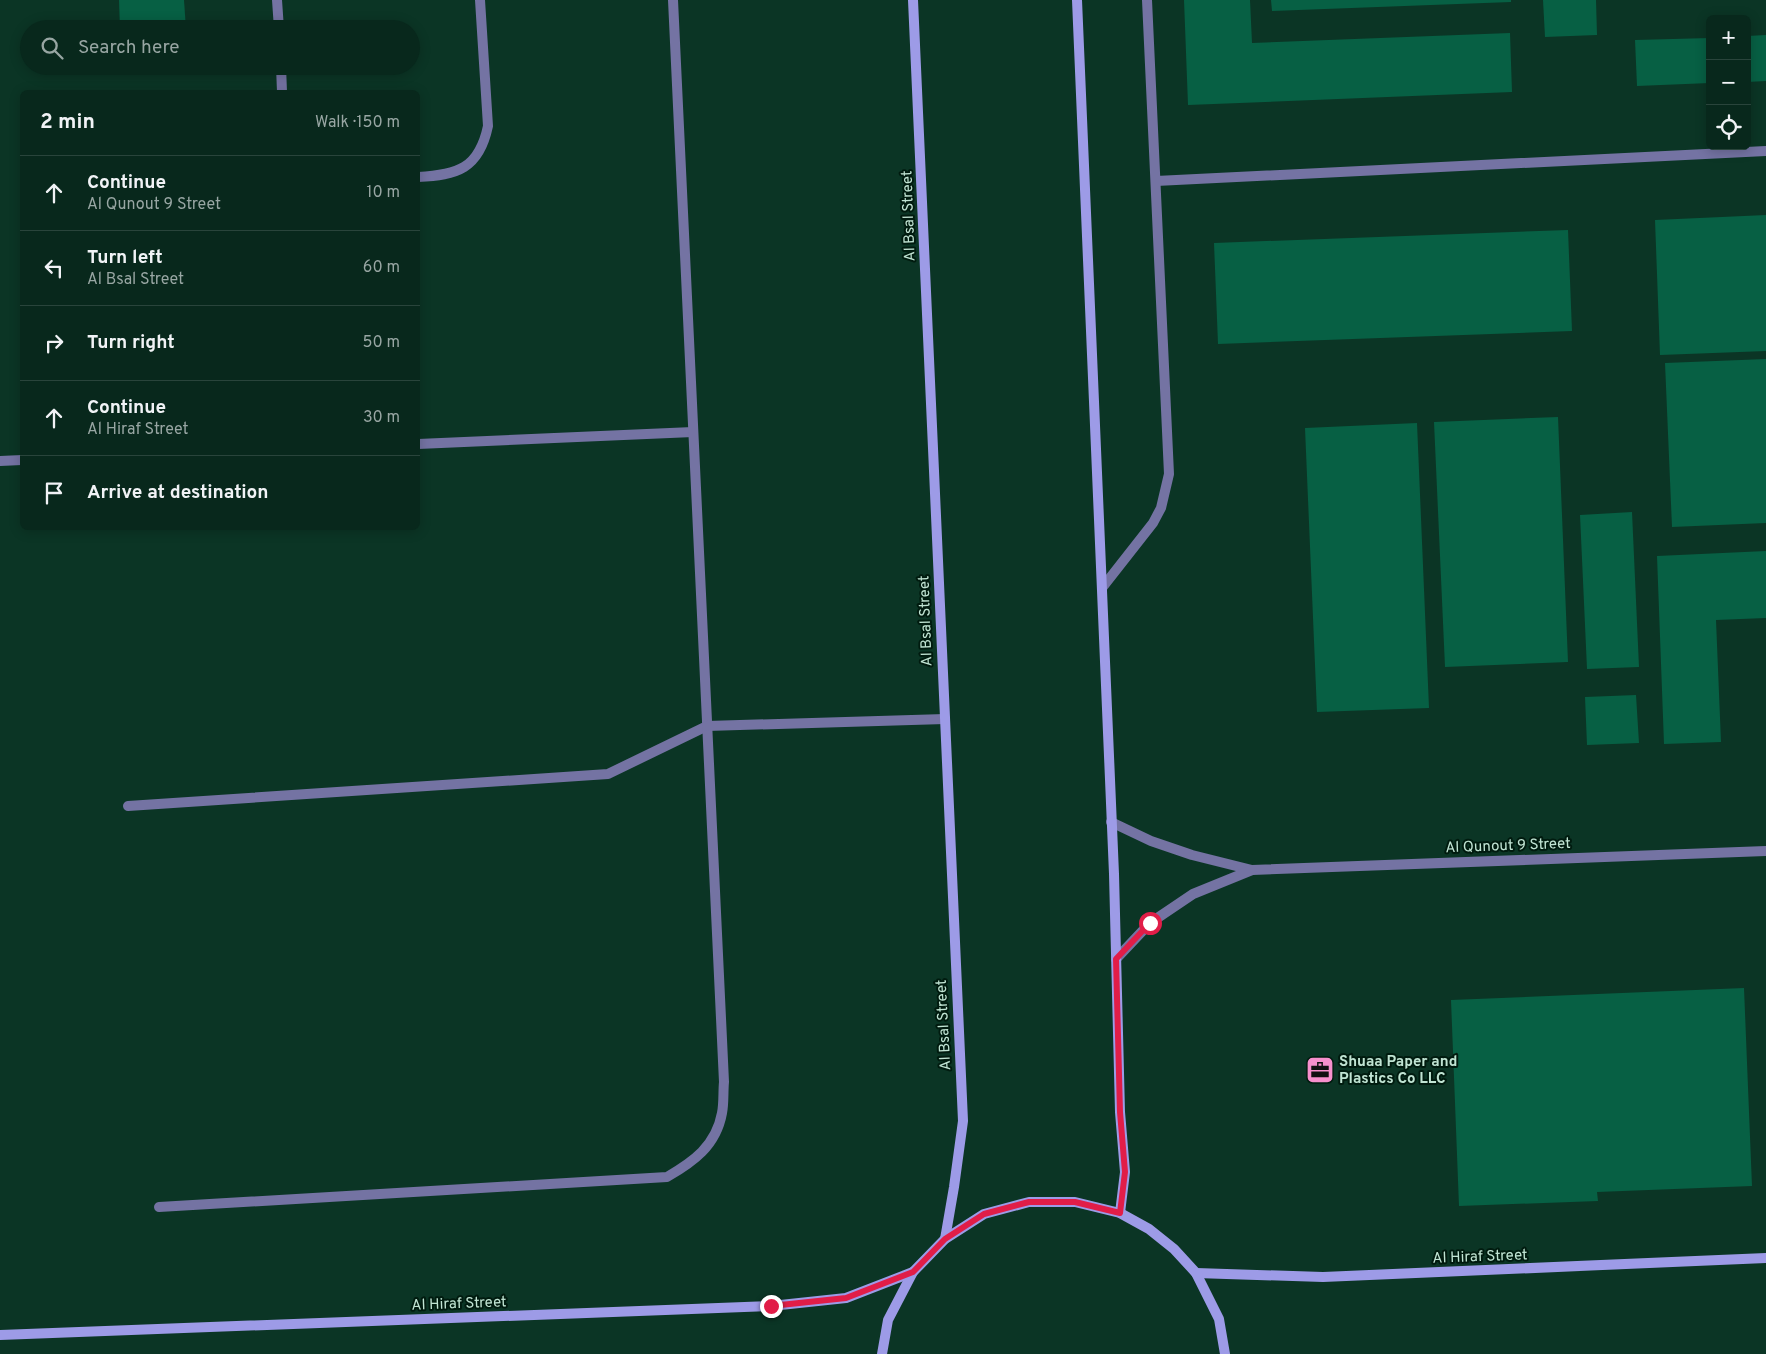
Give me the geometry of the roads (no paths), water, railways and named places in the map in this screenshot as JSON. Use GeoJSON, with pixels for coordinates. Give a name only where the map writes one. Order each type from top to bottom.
{"type":"FeatureCollection","features":[{"type":"Feature","properties":{"kind":"street"},"geometry":{"type":"LineString","coordinates":[[277,0],[278,20]]}},
{"type":"Feature","properties":{"kind":"street"},"geometry":{"type":"LineString","coordinates":[[420,177],[453,173],[467,166],[478,155],[485,142],[488,126],[480,0]]}},
{"type":"Feature","properties":{"kind":"street"},"geometry":{"type":"LineString","coordinates":[[159,1207],[667,1177],[691,1163],[712,1141],[722,1114],[724,1082],[673,0]]}},
{"type":"Feature","properties":{"kind":"street","name":"Al Bsal Street"},"geometry":{"type":"LineString","coordinates":[[913,0],[963,1121],[945,1239]]}},
{"type":"Feature","properties":{"kind":"street"},"geometry":{"type":"LineString","coordinates":[[1077,0],[1112,822],[1120,1112],[1125,1172],[1120,1213]]}},
{"type":"Feature","properties":{"kind":"street"},"geometry":{"type":"LineString","coordinates":[[1102,588],[1153,523],[1161,508],[1169,474],[1147,0]]}},
{"type":"Feature","properties":{"kind":"street"},"geometry":{"type":"LineString","coordinates":[[281,75],[282,90]]}},
{"type":"Feature","properties":{"kind":"street"},"geometry":{"type":"LineString","coordinates":[[1156,181],[1766,151]]}},
{"type":"Feature","properties":{"kind":"street"},"geometry":{"type":"LineString","coordinates":[[420,444],[693,432]]}},
{"type":"Feature","properties":{"kind":"street"},"geometry":{"type":"LineString","coordinates":[[0,461],[20,460]]}},
{"type":"Feature","properties":{"kind":"street"},"geometry":{"type":"LineString","coordinates":[[128,806],[608,774],[707,726],[945,720]]}},
{"type":"Feature","properties":{"kind":"street","name":"Al Qunout 9 Street"},"geometry":{"type":"LineString","coordinates":[[1112,822],[1151,841],[1192,855],[1252,870],[1766,851]]}},
{"type":"Feature","properties":{"kind":"street","name":"Al Qunout 9 Street"},"geometry":{"type":"LineString","coordinates":[[1116,959],[1150,923],[1193,894],[1252,870]]}},
{"type":"Feature","properties":{"kind":"street"},"geometry":{"type":"LineString","coordinates":[[882,1354],[888,1320],[913,1272],[945,1239],[984,1214],[1029,1202],[1075,1202],[1120,1213],[1149,1228],[1174,1249],[1196,1273],[1219,1319],[1226,1354]]}},
{"type":"Feature","properties":{"kind":"street","name":"Al Hiraf Street"},"geometry":{"type":"LineString","coordinates":[[1196,1273],[1323,1277],[1766,1258]]}},
{"type":"Feature","properties":{"kind":"street","name":"Al Hiraf Street"},"geometry":{"type":"LineString","coordinates":[[0,1335],[771,1306],[846,1298],[913,1272]]}},
{"type":"Feature","properties":{"kind":"place","name":"Shuaa Paper and Plastics Co LLC"},"geometry":{"type":"Point","coordinates":[1320,1070]}}]}
